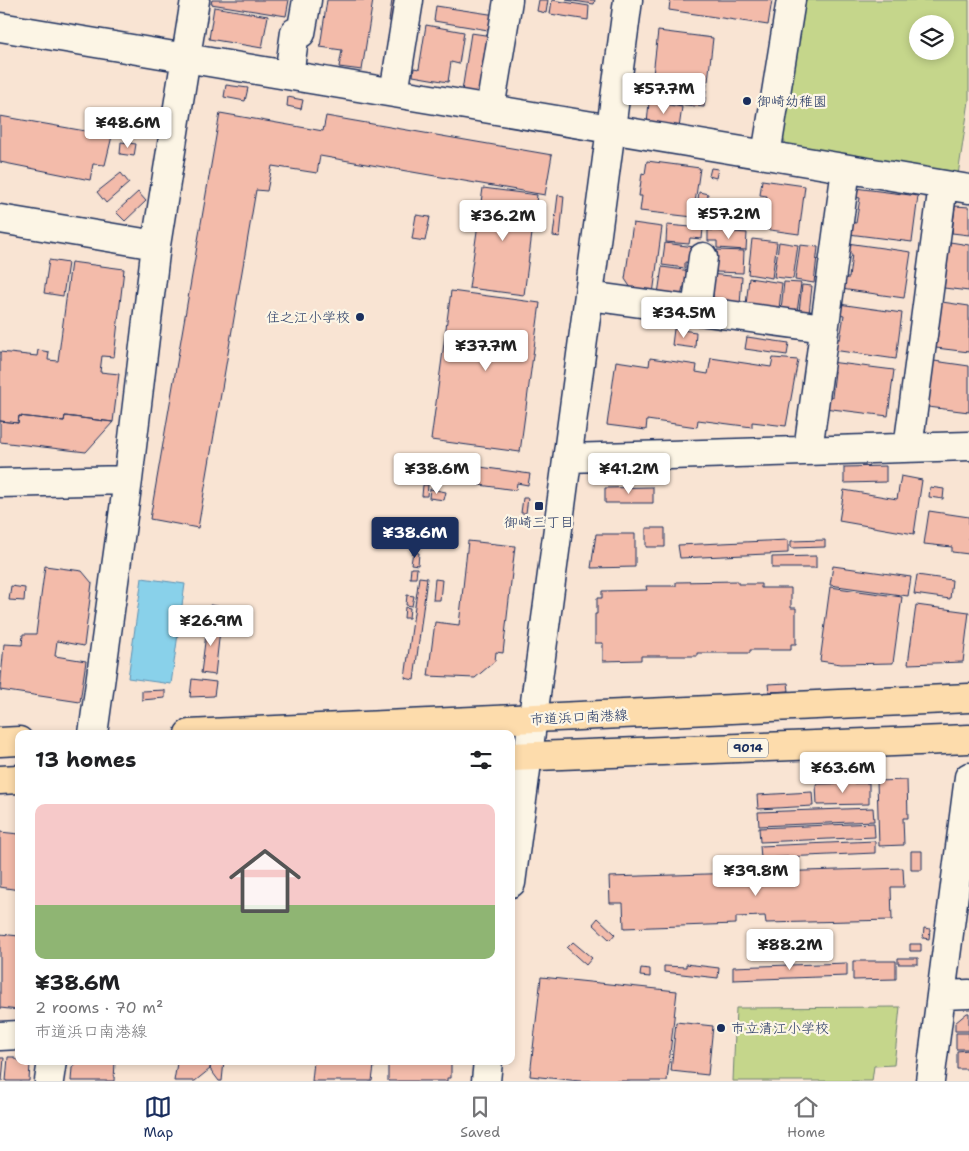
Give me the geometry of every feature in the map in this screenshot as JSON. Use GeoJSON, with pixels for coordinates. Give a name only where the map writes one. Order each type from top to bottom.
{"type":"FeatureCollection","features":[{"type":"Feature","properties":{"kind":"main road","name":"市道浜口南港線"},"geometry":{"type":"LineString","coordinates":[[281,730],[969,698]]}},
{"type":"Feature","properties":{"kind":"main road","name":"9014"},"geometry":{"type":"LineString","coordinates":[[519,757],[969,739]]}},
{"type":"Feature","properties":{"kind":"main road"},"geometry":{"type":"LineString","coordinates":[[0,742],[15,741]]}},
{"type":"Feature","properties":{"kind":"main road"},"geometry":{"type":"LineString","coordinates":[[0,780],[15,779]]}},
{"type":"Feature","properties":{"kind":"street"},"geometry":{"type":"LineString","coordinates":[[94,730],[128,480],[156,245],[195,0]]}},
{"type":"Feature","properties":{"kind":"street"},"geometry":{"type":"LineString","coordinates":[[289,75],[295,32],[302,33],[307,0]]}},
{"type":"Feature","properties":{"kind":"street"},"geometry":{"type":"LineString","coordinates":[[394,93],[409,0]]}},
{"type":"Feature","properties":{"kind":"street"},"geometry":{"type":"LineString","coordinates":[[490,109],[508,0]]}},
{"type":"Feature","properties":{"kind":"street"},"geometry":{"type":"LineString","coordinates":[[515,820],[519,757],[533,719],[628,0]]}},
{"type":"Feature","properties":{"kind":"street"},"geometry":{"type":"LineString","coordinates":[[766,155],[791,0]]}},
{"type":"Feature","properties":{"kind":"street"},"geometry":{"type":"LineString","coordinates":[[0,27],[956,187],[908,448]]}},
{"type":"Feature","properties":{"kind":"street"},"geometry":{"type":"LineString","coordinates":[[808,450],[846,169]]}},
{"type":"Feature","properties":{"kind":"street"},"geometry":{"type":"LineString","coordinates":[[0,219],[156,245]]}},
{"type":"Feature","properties":{"kind":"street"},"geometry":{"type":"LineString","coordinates":[[696,310],[703,257]]}},
{"type":"Feature","properties":{"kind":"street"},"geometry":{"type":"LineString","coordinates":[[589,296],[824,328]]}},
{"type":"Feature","properties":{"kind":"street"},"geometry":{"type":"LineString","coordinates":[[568,458],[969,446]]}},
{"type":"Feature","properties":{"kind":"street"},"geometry":{"type":"LineString","coordinates":[[0,483],[128,480]]}},
{"type":"Feature","properties":{"kind":"street"},"geometry":{"type":"LineString","coordinates":[[930,1081],[969,777]]}},
{"type":"Feature","properties":{"kind":"street"},"geometry":{"type":"LineString","coordinates":[[941,995],[969,994]]}},
{"type":"Feature","properties":{"kind":"street"},"geometry":{"type":"LineString","coordinates":[[0,1036],[15,1035]]}},
{"type":"Feature","properties":{"kind":"street"},"geometry":{"type":"LineString","coordinates":[[50,1081],[52,1065]]}},
{"type":"Feature","properties":{"kind":"street"},"geometry":{"type":"LineString","coordinates":[[486,1081],[488,1065]]}},
{"type":"Feature","properties":{"kind":"green space"},"geometry":{"type":"Polygon","coordinates":[[[802,0],[969,0],[969,101],[958,175],[787,147],[782,135],[802,0]]]}},
{"type":"Feature","properties":{"kind":"green space"},"geometry":{"type":"Polygon","coordinates":[[[900,1007],[894,1065],[874,1066],[872,1081],[733,1081],[736,1008],[900,1007]]]}},
{"type":"Feature","properties":{"kind":"water"},"geometry":{"type":"Polygon","coordinates":[[[142,578],[185,584],[171,684],[128,678],[142,578]]]}},
{"type":"Feature","properties":{"kind":"building"},"geometry":{"type":"Polygon","coordinates":[[[212,0],[289,0],[286,16],[211,4],[212,0]]]}},
{"type":"Feature","properties":{"kind":"building"},"geometry":{"type":"Polygon","coordinates":[[[327,0],[373,0],[362,70],[339,67],[342,50],[320,47],[327,0]]]}},
{"type":"Feature","properties":{"kind":"building"},"geometry":{"type":"Polygon","coordinates":[[[392,0],[400,0],[397,22],[389,21],[392,0]]]}},
{"type":"Feature","properties":{"kind":"building"},"geometry":{"type":"Polygon","coordinates":[[[539,0],[548,0],[546,13],[537,11],[539,0]]]}},
{"type":"Feature","properties":{"kind":"building"},"geometry":{"type":"Polygon","coordinates":[[[552,0],[589,6],[588,20],[550,14],[552,0]]]}},
{"type":"Feature","properties":{"kind":"building"},"geometry":{"type":"Polygon","coordinates":[[[566,0],[595,0],[594,4],[566,0]]]}},
{"type":"Feature","properties":{"kind":"building"},"geometry":{"type":"Polygon","coordinates":[[[670,0],[772,0],[768,25],[669,10],[670,0]]]}},
{"type":"Feature","properties":{"kind":"building"},"geometry":{"type":"Polygon","coordinates":[[[436,6],[496,15],[494,31],[434,21],[436,6]]]}},
{"type":"Feature","properties":{"kind":"building"},"geometry":{"type":"Polygon","coordinates":[[[214,7],[268,16],[262,48],[209,39],[214,7]]]}},
{"type":"Feature","properties":{"kind":"building"},"geometry":{"type":"Polygon","coordinates":[[[426,25],[464,32],[459,64],[451,62],[448,82],[413,76],[414,68],[419,69],[426,25]]]}},
{"type":"Feature","properties":{"kind":"building"},"geometry":{"type":"Polygon","coordinates":[[[658,31],[713,38],[708,81],[653,75],[658,31]]]}},
{"type":"Feature","properties":{"kind":"building"},"geometry":{"type":"Polygon","coordinates":[[[471,33],[492,36],[483,95],[462,91],[471,33]]]}},
{"type":"Feature","properties":{"kind":"building"},"geometry":{"type":"Polygon","coordinates":[[[653,77],[707,84],[704,107],[650,101],[653,77]]]}},
{"type":"Feature","properties":{"kind":"building"},"geometry":{"type":"Polygon","coordinates":[[[226,85],[248,88],[245,101],[224,97],[226,85]]]}},
{"type":"Feature","properties":{"kind":"building"},"geometry":{"type":"Polygon","coordinates":[[[288,97],[303,100],[301,109],[287,106],[288,97]]]}},
{"type":"Feature","properties":{"kind":"building"},"geometry":{"type":"Polygon","coordinates":[[[649,102],[682,107],[679,128],[647,124],[649,102]]]}},
{"type":"Feature","properties":{"kind":"building"},"geometry":{"type":"Polygon","coordinates":[[[220,113],[323,131],[326,116],[552,155],[545,195],[320,156],[317,173],[272,166],[267,191],[256,190],[198,528],[150,519],[220,113]]]}},
{"type":"Feature","properties":{"kind":"building"},"geometry":{"type":"Polygon","coordinates":[[[0,116],[91,132],[92,128],[113,132],[105,165],[93,164],[90,180],[0,162],[0,116]]]}},
{"type":"Feature","properties":{"kind":"building"},"geometry":{"type":"Polygon","coordinates":[[[121,142],[136,144],[134,156],[120,154],[121,142]]]}},
{"type":"Feature","properties":{"kind":"building"},"geometry":{"type":"Polygon","coordinates":[[[647,161],[700,168],[693,217],[640,211],[642,196],[639,196],[642,173],[645,174],[647,161]]]}},
{"type":"Feature","properties":{"kind":"building"},"geometry":{"type":"Polygon","coordinates":[[[711,168],[718,169],[716,178],[709,176],[711,168]]]}},
{"type":"Feature","properties":{"kind":"building"},"geometry":{"type":"Polygon","coordinates":[[[121,173],[129,183],[106,203],[97,192],[121,173]]]}},
{"type":"Feature","properties":{"kind":"building"},"geometry":{"type":"Polygon","coordinates":[[[762,180],[805,186],[799,234],[756,228],[758,212],[765,213],[767,196],[760,195],[762,180]]]}},
{"type":"Feature","properties":{"kind":"building"},"geometry":{"type":"Polygon","coordinates":[[[483,188],[537,195],[524,295],[469,288],[483,188]]]}},
{"type":"Feature","properties":{"kind":"building"},"geometry":{"type":"Polygon","coordinates":[[[855,188],[918,196],[912,242],[849,234],[850,222],[856,223],[860,198],[854,197],[855,188]]]}},
{"type":"Feature","properties":{"kind":"building"},"geometry":{"type":"Polygon","coordinates":[[[138,192],[146,201],[125,221],[116,212],[138,192]]]}},
{"type":"Feature","properties":{"kind":"building"},"geometry":{"type":"Polygon","coordinates":[[[699,192],[708,194],[707,209],[697,207],[699,192]]]}},
{"type":"Feature","properties":{"kind":"building"},"geometry":{"type":"Polygon","coordinates":[[[558,195],[564,196],[560,237],[553,236],[558,195]]]}},
{"type":"Feature","properties":{"kind":"building"},"geometry":{"type":"Polygon","coordinates":[[[955,206],[969,207],[969,235],[952,233],[955,206]]]}},
{"type":"Feature","properties":{"kind":"building"},"geometry":{"type":"Polygon","coordinates":[[[416,215],[430,217],[425,241],[412,239],[416,215]]]}},
{"type":"Feature","properties":{"kind":"building"},"geometry":{"type":"Polygon","coordinates":[[[703,216],[709,216],[709,225],[703,225],[703,216]]]}},
{"type":"Feature","properties":{"kind":"building"},"geometry":{"type":"Polygon","coordinates":[[[633,223],[662,227],[653,294],[633,291],[625,279],[633,223]]]}},
{"type":"Feature","properties":{"kind":"building"},"geometry":{"type":"Polygon","coordinates":[[[667,225],[703,228],[702,239],[690,238],[689,244],[666,242],[667,225]]]}},
{"type":"Feature","properties":{"kind":"building"},"geometry":{"type":"Polygon","coordinates":[[[708,230],[747,233],[746,250],[717,248],[717,241],[708,241],[708,230]]]}},
{"type":"Feature","properties":{"kind":"building"},"geometry":{"type":"Polygon","coordinates":[[[752,239],[777,242],[772,278],[748,274],[752,239]]]}},
{"type":"Feature","properties":{"kind":"building"},"geometry":{"type":"Polygon","coordinates":[[[779,242],[798,245],[793,279],[774,277],[779,242]]]}},
{"type":"Feature","properties":{"kind":"building"},"geometry":{"type":"Polygon","coordinates":[[[950,242],[969,245],[969,291],[944,288],[950,242]]]}},
{"type":"Feature","properties":{"kind":"building"},"geometry":{"type":"Polygon","coordinates":[[[665,243],[694,247],[692,263],[685,262],[685,268],[662,265],[665,243]]]}},
{"type":"Feature","properties":{"kind":"building"},"geometry":{"type":"Polygon","coordinates":[[[847,243],[911,252],[904,298],[841,289],[843,278],[849,278],[852,254],[846,253],[847,243]]]}},
{"type":"Feature","properties":{"kind":"building"},"geometry":{"type":"Polygon","coordinates":[[[800,245],[818,247],[814,283],[795,280],[800,245]]]}},
{"type":"Feature","properties":{"kind":"building"},"geometry":{"type":"Polygon","coordinates":[[[717,250],[744,251],[743,273],[716,272],[717,250]]]}},
{"type":"Feature","properties":{"kind":"building"},"geometry":{"type":"Polygon","coordinates":[[[49,260],[68,263],[63,296],[44,293],[49,260]]]}},
{"type":"Feature","properties":{"kind":"building"},"geometry":{"type":"Polygon","coordinates":[[[71,262],[124,269],[114,357],[102,356],[100,372],[119,374],[113,422],[65,416],[64,421],[19,416],[18,423],[0,421],[0,352],[37,356],[38,350],[49,352],[48,360],[58,361],[71,262]]]}},
{"type":"Feature","properties":{"kind":"building"},"geometry":{"type":"Polygon","coordinates":[[[662,267],[691,271],[688,288],[683,287],[681,297],[658,294],[662,267]]]}},
{"type":"Feature","properties":{"kind":"building"},"geometry":{"type":"Polygon","coordinates":[[[709,274],[742,277],[740,305],[713,303],[713,291],[708,291],[709,274]]]}},
{"type":"Feature","properties":{"kind":"building"},"geometry":{"type":"Polygon","coordinates":[[[749,278],[782,283],[779,309],[746,305],[749,278]]]}},
{"type":"Feature","properties":{"kind":"building"},"geometry":{"type":"Polygon","coordinates":[[[784,282],[801,283],[797,312],[781,310],[784,282]]]}},
{"type":"Feature","properties":{"kind":"building"},"geometry":{"type":"Polygon","coordinates":[[[802,285],[812,286],[809,314],[799,312],[802,285]]]}},
{"type":"Feature","properties":{"kind":"building"},"geometry":{"type":"Polygon","coordinates":[[[451,291],[540,303],[520,452],[431,440],[451,291]]]}},
{"type":"Feature","properties":{"kind":"building"},"geometry":{"type":"Polygon","coordinates":[[[942,302],[969,306],[969,352],[936,348],[942,302]]]}},
{"type":"Feature","properties":{"kind":"building"},"geometry":{"type":"Polygon","coordinates":[[[839,304],[902,313],[896,359],[833,350],[834,338],[840,339],[844,315],[838,314],[839,304]]]}},
{"type":"Feature","properties":{"kind":"building"},"geometry":{"type":"Polygon","coordinates":[[[674,329],[696,332],[695,348],[672,345],[674,329]]]}},
{"type":"Feature","properties":{"kind":"building"},"geometry":{"type":"Polygon","coordinates":[[[747,337],[789,343],[787,355],[745,349],[747,337]]]}},
{"type":"Feature","properties":{"kind":"building"},"geometry":{"type":"Polygon","coordinates":[[[650,358],[697,365],[696,372],[708,374],[711,358],[771,367],[773,358],[798,360],[786,426],[752,422],[752,427],[698,420],[697,427],[647,420],[646,430],[607,425],[616,361],[649,366],[650,358]]]}},
{"type":"Feature","properties":{"kind":"building"},"geometry":{"type":"Polygon","coordinates":[[[934,361],[969,366],[969,412],[928,407],[934,361]]]}},
{"type":"Feature","properties":{"kind":"building"},"geometry":{"type":"Polygon","coordinates":[[[830,362],[894,370],[888,416],[824,408],[826,396],[832,397],[835,372],[829,371],[830,362]]]}},
{"type":"Feature","properties":{"kind":"building"},"geometry":{"type":"Polygon","coordinates":[[[19,416],[64,421],[65,416],[113,422],[86,452],[0,442],[0,421],[18,423],[19,416]]]}},
{"type":"Feature","properties":{"kind":"building"},"geometry":{"type":"Polygon","coordinates":[[[430,460],[530,474],[528,485],[517,483],[516,490],[428,478],[430,460]]]}},
{"type":"Feature","properties":{"kind":"building"},"geometry":{"type":"Polygon","coordinates":[[[886,466],[886,482],[844,483],[844,467],[886,466]]]}},
{"type":"Feature","properties":{"kind":"building"},"geometry":{"type":"Polygon","coordinates":[[[901,476],[922,480],[914,534],[839,521],[844,490],[897,499],[901,476]]]}},
{"type":"Feature","properties":{"kind":"building"},"geometry":{"type":"Polygon","coordinates":[[[423,485],[428,485],[427,496],[422,496],[423,485]]]}},
{"type":"Feature","properties":{"kind":"building"},"geometry":{"type":"Polygon","coordinates":[[[653,487],[653,503],[605,503],[605,488],[653,487]]]}},
{"type":"Feature","properties":{"kind":"building"},"geometry":{"type":"Polygon","coordinates":[[[930,487],[944,489],[943,499],[929,497],[930,487]]]}},
{"type":"Feature","properties":{"kind":"building"},"geometry":{"type":"Polygon","coordinates":[[[430,489],[446,492],[444,500],[429,498],[430,489]]]}},
{"type":"Feature","properties":{"kind":"building"},"geometry":{"type":"Polygon","coordinates":[[[523,498],[528,498],[526,513],[521,513],[523,498]]]}},
{"type":"Feature","properties":{"kind":"building"},"geometry":{"type":"Polygon","coordinates":[[[929,511],[969,517],[969,554],[952,552],[952,547],[924,544],[929,511]]]}},
{"type":"Feature","properties":{"kind":"building"},"geometry":{"type":"Polygon","coordinates":[[[646,528],[665,528],[665,547],[646,547],[646,528]]]}},
{"type":"Feature","properties":{"kind":"building"},"geometry":{"type":"Polygon","coordinates":[[[596,534],[635,534],[635,567],[591,568],[596,534]]]}},
{"type":"Feature","properties":{"kind":"building"},"geometry":{"type":"Polygon","coordinates":[[[788,540],[788,553],[680,558],[678,545],[788,540]]]}},
{"type":"Feature","properties":{"kind":"building"},"geometry":{"type":"Polygon","coordinates":[[[825,540],[825,547],[791,548],[791,541],[825,540]]]}},
{"type":"Feature","properties":{"kind":"building"},"geometry":{"type":"Polygon","coordinates":[[[468,541],[515,546],[503,653],[496,652],[495,661],[475,678],[428,676],[435,622],[459,625],[468,541]]]}},
{"type":"Feature","properties":{"kind":"building"},"geometry":{"type":"Polygon","coordinates":[[[413,552],[419,553],[418,565],[411,564],[413,552]]]}},
{"type":"Feature","properties":{"kind":"building"},"geometry":{"type":"Polygon","coordinates":[[[816,556],[816,568],[772,568],[772,557],[816,556]]]}},
{"type":"Feature","properties":{"kind":"building"},"geometry":{"type":"Polygon","coordinates":[[[45,566],[82,571],[92,583],[84,646],[57,641],[55,656],[86,661],[80,702],[0,690],[4,644],[22,645],[23,634],[36,634],[45,566]]]}},
{"type":"Feature","properties":{"kind":"building"},"geometry":{"type":"Polygon","coordinates":[[[833,566],[911,577],[908,596],[830,585],[833,566]]]}},
{"type":"Feature","properties":{"kind":"building"},"geometry":{"type":"Polygon","coordinates":[[[411,568],[417,568],[416,578],[410,578],[411,568]]]}},
{"type":"Feature","properties":{"kind":"building"},"geometry":{"type":"Polygon","coordinates":[[[917,575],[952,580],[950,599],[914,594],[917,575]]]}},
{"type":"Feature","properties":{"kind":"building"},"geometry":{"type":"Polygon","coordinates":[[[419,577],[427,578],[414,680],[405,678],[419,577]]]}},
{"type":"Feature","properties":{"kind":"building"},"geometry":{"type":"Polygon","coordinates":[[[435,579],[442,580],[440,600],[433,600],[435,579]]]}},
{"type":"Feature","properties":{"kind":"building"},"geometry":{"type":"Polygon","coordinates":[[[738,581],[738,584],[761,584],[761,588],[791,588],[791,608],[796,608],[796,644],[791,644],[791,650],[750,650],[750,653],[697,653],[697,656],[641,656],[641,660],[603,661],[603,643],[595,643],[597,598],[602,598],[602,591],[647,590],[646,586],[676,586],[676,582],[738,581]]]}},
{"type":"Feature","properties":{"kind":"building"},"geometry":{"type":"Polygon","coordinates":[[[11,586],[25,588],[24,601],[9,600],[11,586]]]}},
{"type":"Feature","properties":{"kind":"building"},"geometry":{"type":"Polygon","coordinates":[[[830,587],[902,597],[893,663],[841,664],[820,661],[830,587]]]}},
{"type":"Feature","properties":{"kind":"building"},"geometry":{"type":"Polygon","coordinates":[[[407,595],[414,596],[412,606],[406,605],[407,595]]]}},
{"type":"Feature","properties":{"kind":"building"},"geometry":{"type":"Polygon","coordinates":[[[210,605],[222,607],[222,614],[209,612],[210,605]]]}},
{"type":"Feature","properties":{"kind":"building"},"geometry":{"type":"Polygon","coordinates":[[[916,605],[969,612],[963,662],[908,664],[916,605]]]}},
{"type":"Feature","properties":{"kind":"building"},"geometry":{"type":"Polygon","coordinates":[[[405,607],[410,608],[409,618],[404,618],[405,607]]]}},
{"type":"Feature","properties":{"kind":"building"},"geometry":{"type":"Polygon","coordinates":[[[208,619],[221,621],[215,675],[201,673],[208,619]]]}},
{"type":"Feature","properties":{"kind":"building"},"geometry":{"type":"Polygon","coordinates":[[[192,679],[216,682],[214,696],[190,697],[192,679]]]}},
{"type":"Feature","properties":{"kind":"building"},"geometry":{"type":"Polygon","coordinates":[[[788,683],[789,691],[769,692],[768,684],[788,683]]]}},
{"type":"Feature","properties":{"kind":"building"},"geometry":{"type":"Polygon","coordinates":[[[165,690],[165,698],[142,700],[142,691],[165,690]]]}},
{"type":"Feature","properties":{"kind":"building"},"geometry":{"type":"Polygon","coordinates":[[[907,780],[908,818],[903,818],[904,845],[879,846],[877,781],[907,780]]]}},
{"type":"Feature","properties":{"kind":"building"},"geometry":{"type":"Polygon","coordinates":[[[869,783],[869,804],[817,805],[816,784],[869,783]]]}},
{"type":"Feature","properties":{"kind":"building"},"geometry":{"type":"Polygon","coordinates":[[[812,792],[813,806],[758,809],[757,795],[812,792]]]}},
{"type":"Feature","properties":{"kind":"building"},"geometry":{"type":"Polygon","coordinates":[[[873,808],[874,821],[759,826],[758,812],[873,808]]]}},
{"type":"Feature","properties":{"kind":"building"},"geometry":{"type":"Polygon","coordinates":[[[874,823],[875,837],[760,842],[759,828],[874,823]]]}},
{"type":"Feature","properties":{"kind":"building"},"geometry":{"type":"Polygon","coordinates":[[[0,832],[15,834],[15,889],[0,887],[0,832]]]}},
{"type":"Feature","properties":{"kind":"building"},"geometry":{"type":"Polygon","coordinates":[[[875,841],[875,853],[761,858],[760,846],[875,841]]]}},
{"type":"Feature","properties":{"kind":"building"},"geometry":{"type":"Polygon","coordinates":[[[911,851],[922,851],[922,870],[911,870],[911,851]]]}},
{"type":"Feature","properties":{"kind":"building"},"geometry":{"type":"Polygon","coordinates":[[[903,868],[904,887],[891,887],[892,920],[766,923],[765,916],[736,917],[736,924],[624,928],[623,903],[610,903],[609,877],[903,868]]]}},
{"type":"Feature","properties":{"kind":"building"},"geometry":{"type":"Polygon","coordinates":[[[598,918],[615,934],[610,940],[593,924],[598,918]]]}},
{"type":"Feature","properties":{"kind":"building"},"geometry":{"type":"Polygon","coordinates":[[[924,928],[930,929],[929,939],[923,938],[924,928]]]}},
{"type":"Feature","properties":{"kind":"building"},"geometry":{"type":"Polygon","coordinates":[[[0,934],[15,936],[15,1010],[0,1008],[0,934]]]}},
{"type":"Feature","properties":{"kind":"building"},"geometry":{"type":"Polygon","coordinates":[[[573,942],[592,958],[586,965],[567,948],[573,942]]]}},
{"type":"Feature","properties":{"kind":"building"},"geometry":{"type":"Polygon","coordinates":[[[910,944],[921,944],[921,951],[910,951],[910,944]]]}},
{"type":"Feature","properties":{"kind":"building"},"geometry":{"type":"Polygon","coordinates":[[[898,958],[918,958],[918,964],[898,964],[898,958]]]}},
{"type":"Feature","properties":{"kind":"building"},"geometry":{"type":"Polygon","coordinates":[[[853,961],[896,961],[896,979],[853,980],[853,961]]]}},
{"type":"Feature","properties":{"kind":"building"},"geometry":{"type":"Polygon","coordinates":[[[847,963],[847,976],[733,980],[733,967],[847,963]]]}},
{"type":"Feature","properties":{"kind":"building"},"geometry":{"type":"Polygon","coordinates":[[[686,964],[719,968],[718,978],[664,972],[664,966],[686,967],[686,964]]]}},
{"type":"Feature","properties":{"kind":"building"},"geometry":{"type":"Polygon","coordinates":[[[641,968],[650,969],[650,977],[640,976],[641,968]]]}},
{"type":"Feature","properties":{"kind":"building"},"geometry":{"type":"Polygon","coordinates":[[[541,977],[677,991],[667,1081],[580,1081],[530,1076],[541,977]]]}},
{"type":"Feature","properties":{"kind":"building"},"geometry":{"type":"Polygon","coordinates":[[[969,1013],[969,1031],[955,1031],[955,1023],[969,1013]]]}},
{"type":"Feature","properties":{"kind":"building"},"geometry":{"type":"Polygon","coordinates":[[[676,1022],[713,1026],[708,1075],[671,1071],[676,1022]]]}},
{"type":"Feature","properties":{"kind":"building"},"geometry":{"type":"Polygon","coordinates":[[[956,1033],[969,1033],[969,1049],[956,1049],[956,1033]]]}},
{"type":"Feature","properties":{"kind":"building"},"geometry":{"type":"Polygon","coordinates":[[[969,1050],[969,1069],[957,1069],[957,1051],[969,1050]]]}},
{"type":"Feature","properties":{"kind":"building"},"geometry":{"type":"Polygon","coordinates":[[[8,1057],[14,1057],[15,1065],[30,1065],[29,1081],[6,1081],[8,1057]]]}},
{"type":"Feature","properties":{"kind":"building"},"geometry":{"type":"Polygon","coordinates":[[[0,1058],[4,1058],[2,1081],[0,1081],[0,1058]]]}},
{"type":"Feature","properties":{"kind":"building"},"geometry":{"type":"Polygon","coordinates":[[[74,1065],[115,1065],[114,1081],[71,1081],[72,1068],[74,1065]]]}},
{"type":"Feature","properties":{"kind":"building"},"geometry":{"type":"Polygon","coordinates":[[[177,1065],[210,1065],[210,1069],[195,1081],[174,1081],[177,1065]]]}},
{"type":"Feature","properties":{"kind":"building"},"geometry":{"type":"Polygon","coordinates":[[[210,1065],[224,1065],[222,1081],[219,1081],[210,1069],[210,1065]]]}},
{"type":"Feature","properties":{"kind":"building"},"geometry":{"type":"Polygon","coordinates":[[[314,1065],[374,1066],[372,1081],[312,1081],[314,1065]]]}},
{"type":"Feature","properties":{"kind":"building"},"geometry":{"type":"Polygon","coordinates":[[[388,1065],[451,1065],[451,1078],[447,1078],[447,1081],[388,1081],[388,1065]]]}},
{"type":"Feature","properties":{"kind":"place","name":"御崎幼稚園"},"geometry":{"type":"Point","coordinates":[747,101]}},
{"type":"Feature","properties":{"kind":"place","name":"住之江小学校"},"geometry":{"type":"Point","coordinates":[360,317]}},
{"type":"Feature","properties":{"kind":"place","name":"御崎三丁目"},"geometry":{"type":"Point","coordinates":[539,506]}},
{"type":"Feature","properties":{"kind":"place","name":"市立清江小学校"},"geometry":{"type":"Point","coordinates":[721,1028]}}]}
